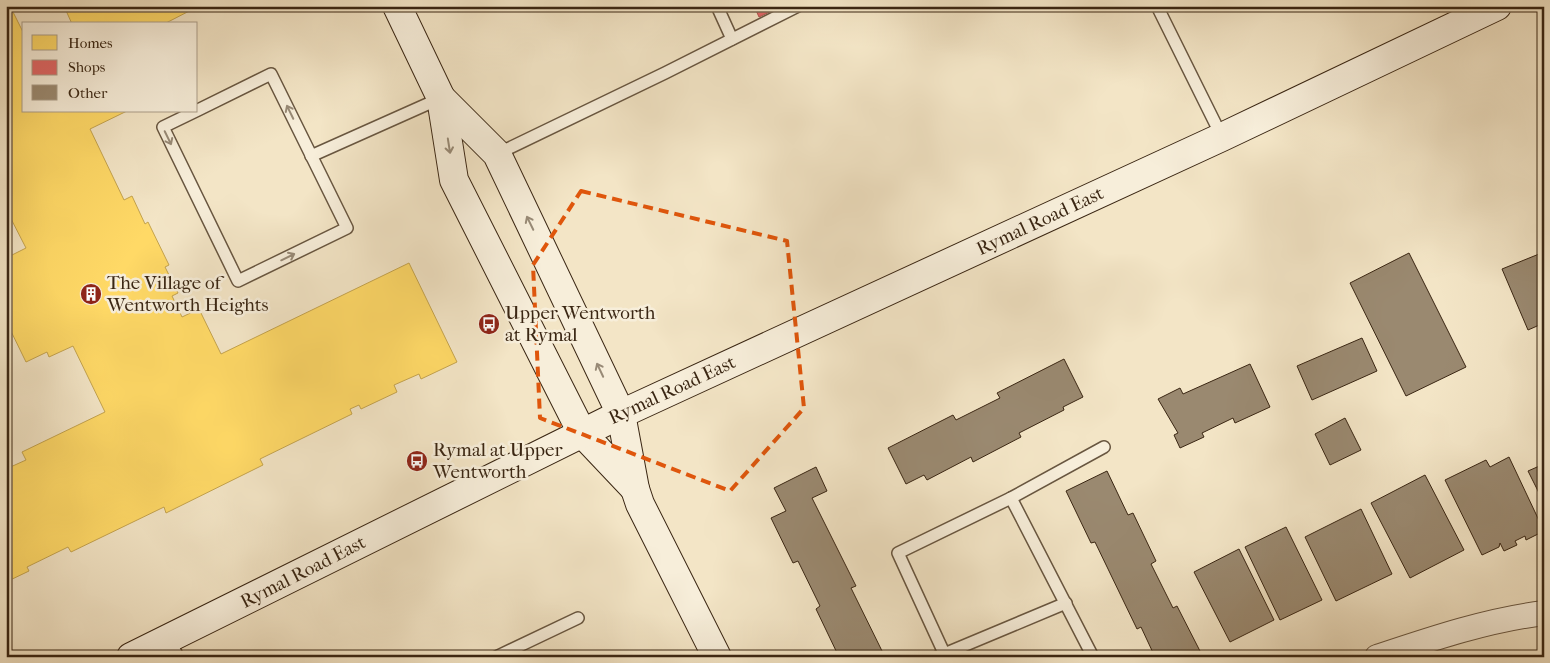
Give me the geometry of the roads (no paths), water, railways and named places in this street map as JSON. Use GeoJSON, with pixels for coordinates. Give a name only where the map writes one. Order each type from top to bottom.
{"type":"FeatureCollection","features":[{"type":"Feature","properties":{"kind":"main road"},"geometry":{"type":"LineString","coordinates":[[397,6],[441,98],[454,180],[582,433]]}},
{"type":"Feature","properties":{"kind":"main road","name":"Rymal Road East"},"geometry":{"type":"LineString","coordinates":[[131,657],[173,648],[621,414],[1222,137],[1497,6]]}},
{"type":"Feature","properties":{"kind":"main road"},"geometry":{"type":"LineString","coordinates":[[441,98],[497,154],[621,414],[640,504],[717,657]]}},
{"type":"Feature","properties":{"kind":"main road","name":"Rymal Road East"},"geometry":{"type":"LineString","coordinates":[[582,433],[636,489]]}},
{"type":"Feature","properties":{"kind":"street"},"geometry":{"type":"LineString","coordinates":[[1377,657],[1480,626],[1523,615],[1544,612]]}},
{"type":"Feature","properties":{"kind":"lane"},"geometry":{"type":"LineString","coordinates":[[717,6],[732,39]]}},
{"type":"Feature","properties":{"kind":"lane"},"geometry":{"type":"LineString","coordinates":[[497,154],[666,73],[798,6]]}},
{"type":"Feature","properties":{"kind":"lane"},"geometry":{"type":"LineString","coordinates":[[1158,6],[1222,137]]}},
{"type":"Feature","properties":{"kind":"lane"},"geometry":{"type":"LineString","coordinates":[[194,112],[163,128],[238,281],[347,228],[271,74],[198,110]]}},
{"type":"Feature","properties":{"kind":"lane"},"geometry":{"type":"LineString","coordinates":[[311,156],[441,98]]}},
{"type":"Feature","properties":{"kind":"lane"},"geometry":{"type":"LineString","coordinates":[[1066,603],[940,655],[898,552],[1011,498],[1104,447]]}},
{"type":"Feature","properties":{"kind":"lane"},"geometry":{"type":"LineString","coordinates":[[1011,498],[1093,657]]}},
{"type":"Feature","properties":{"kind":"lane"},"geometry":{"type":"LineString","coordinates":[[496,657],[578,618]]}},
{"type":"Feature","properties":{"kind":"place","name":"The Village of Wentworth Heights"},"geometry":{"type":"Point","coordinates":[91,294]}},
{"type":"Feature","properties":{"kind":"place","name":"Upper Wentworth at Rymal"},"geometry":{"type":"Point","coordinates":[489,324]}},
{"type":"Feature","properties":{"kind":"place","name":"Rymal at Upper Wentworth"},"geometry":{"type":"Point","coordinates":[417,461]}}]}
